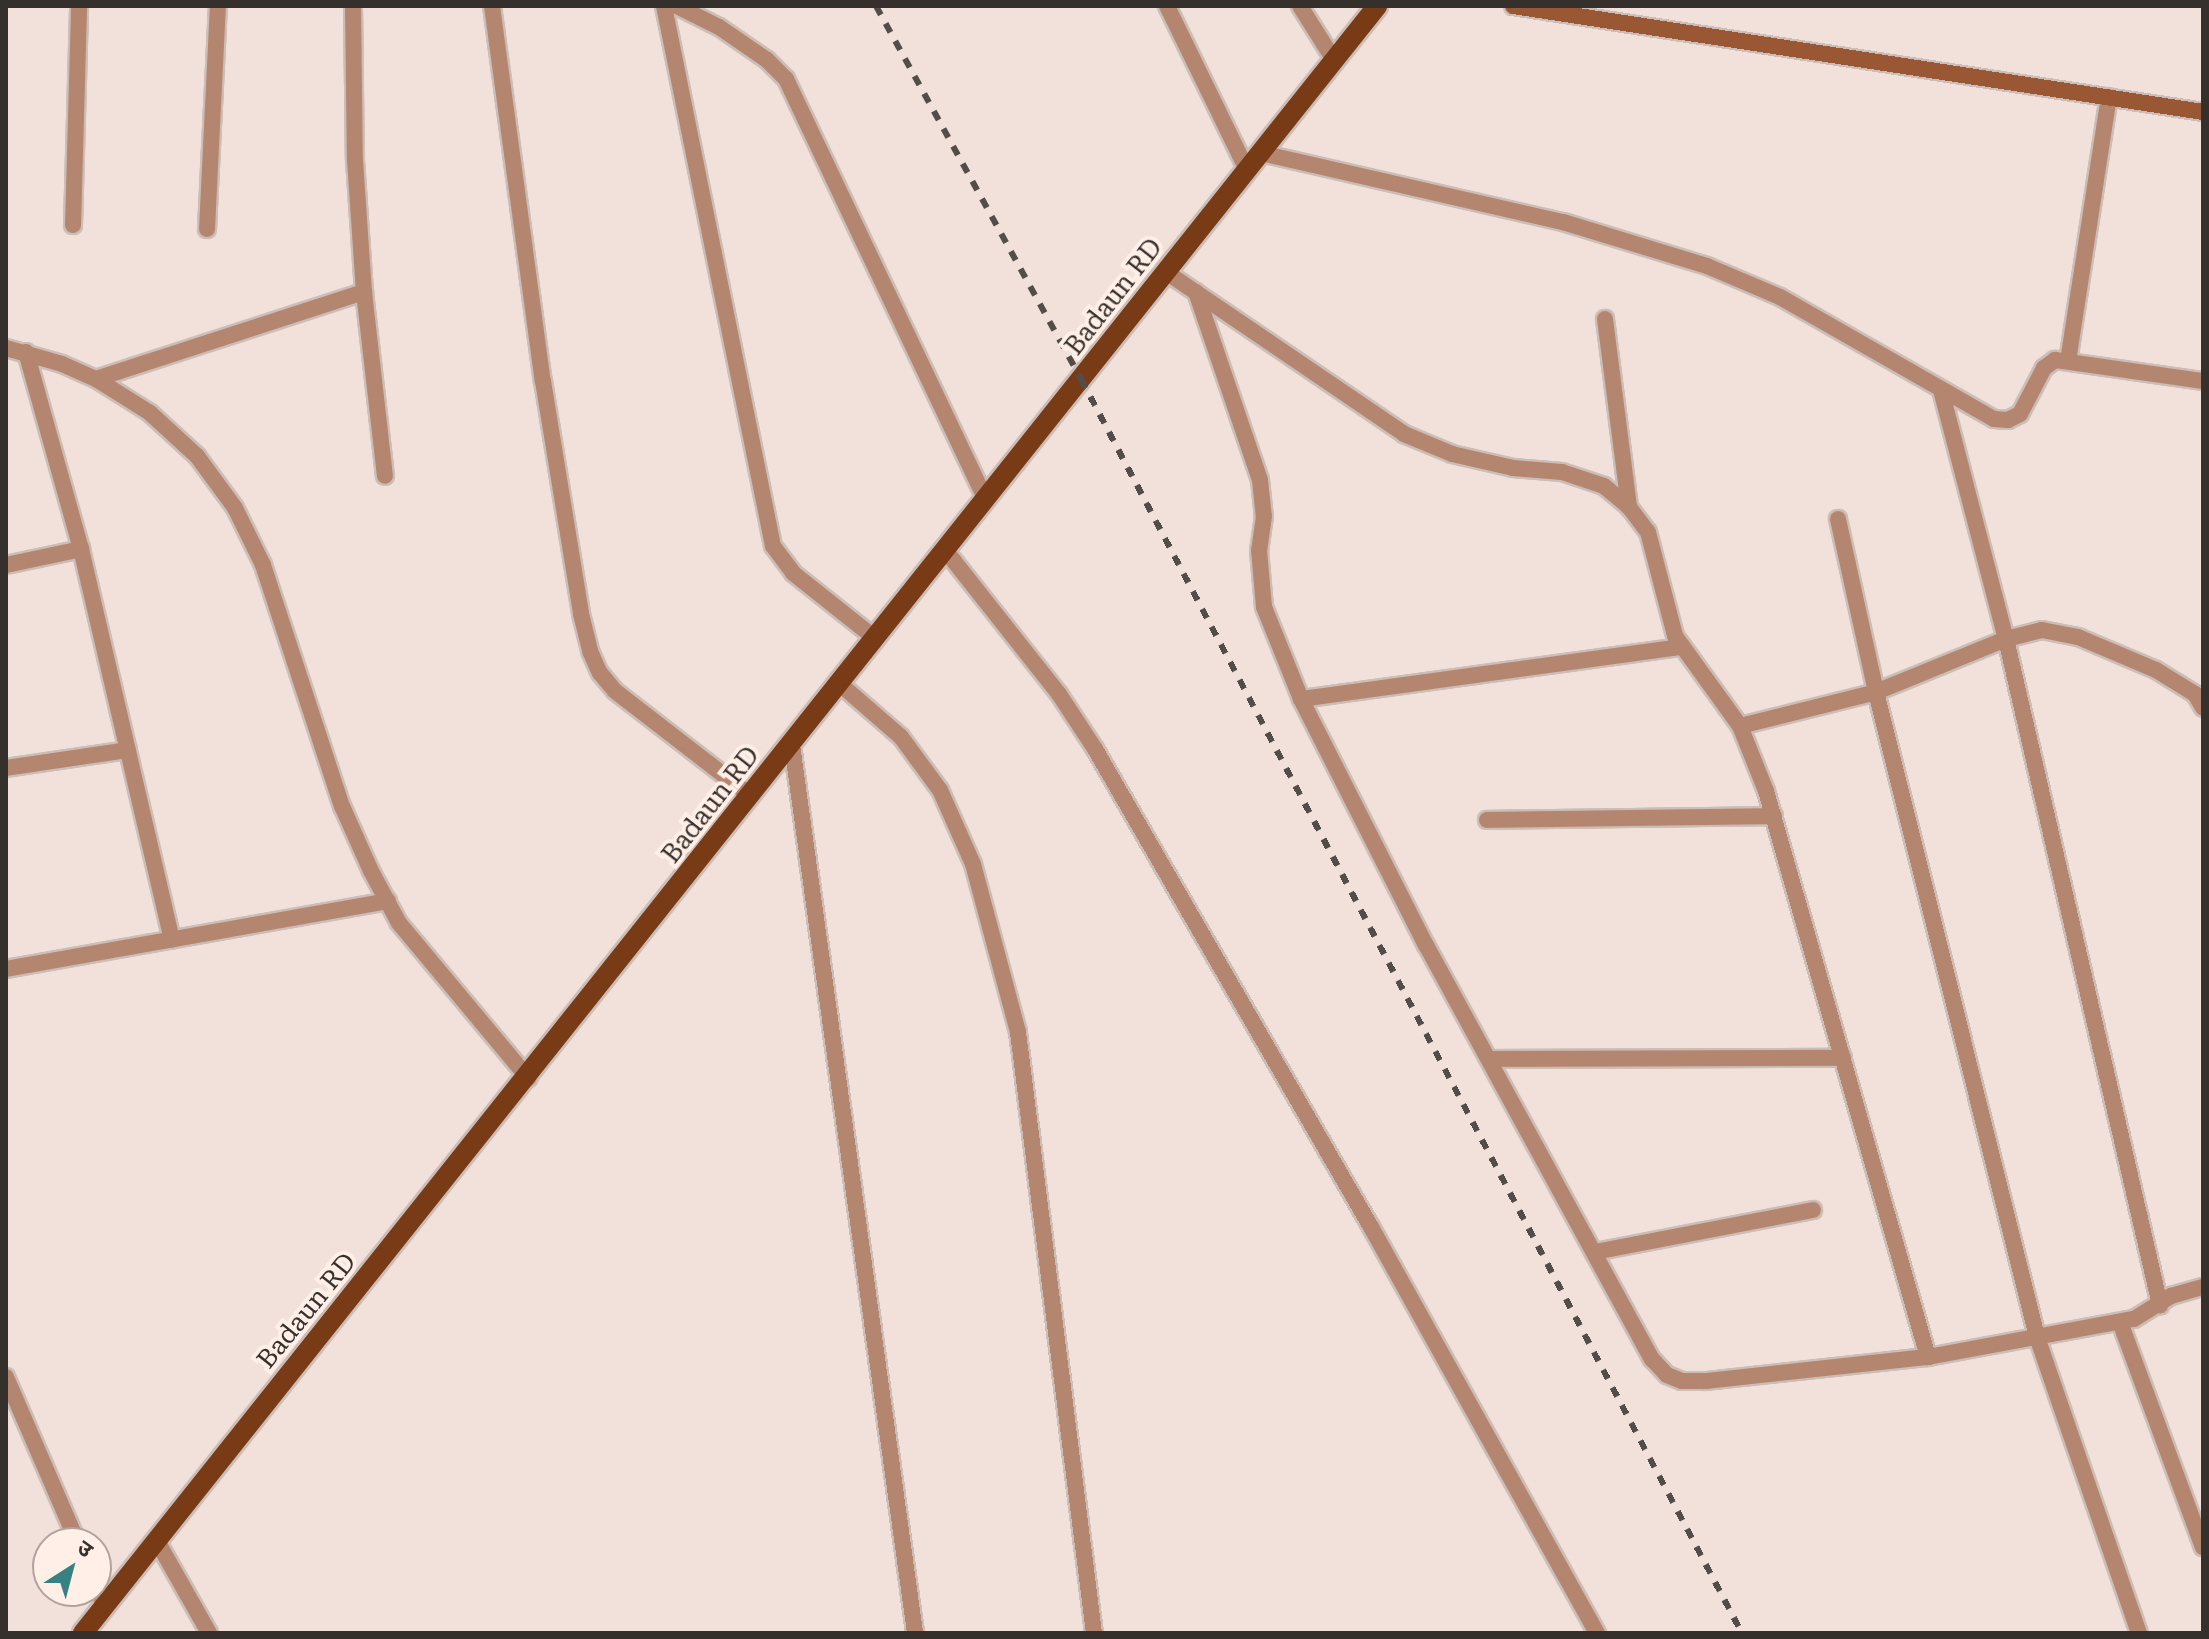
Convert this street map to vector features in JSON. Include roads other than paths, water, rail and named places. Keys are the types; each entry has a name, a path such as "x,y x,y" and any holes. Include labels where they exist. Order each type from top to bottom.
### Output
{"main road":[{"name":"Badaun RD","path":"112,1597 528,1078 1377,6"},
{"name":"Badaun RD","path":"83,1633 104,1607"}],"street":[{"path":"73,225 79,6"},
{"path":"207,229 218,6"},
{"path":"353,6 355,160 364,292 385,476"},
{"path":"492,6 543,381 581,614 590,651 600,673 615,691 751,796"},
{"path":"664,6 773,546 793,573 876,639"},
{"path":"677,6 719,27 767,60 786,79 986,500"},
{"path":"1167,6 1247,170"},
{"path":"1300,6 1334,60"},
{"path":"1513,6 2203,112"},
{"path":"2068,361 2109,97"},
{"path":"1261,153 1563,222 1657,248 1780,297 1994,419 2008,420 2020,414 2044,368 2055,360 2203,381"},
{"path":"1166,272 1404,434 1452,454 1513,468 1562,472 1604,486 1629,507 1648,532 1675,636 1740,726 1751,747 1774,816 1928,1357"},
{"path":"96,379 364,292"},
{"path":"1196,292 1260,480 1264,516 1259,550 1264,607 1301,699 1489,1059 1652,1359 1667,1375 1682,1381 1928,1357 2134,1319 2190,1288 2203,1287"},
{"path":"1605,319 1629,507"},
{"path":"6,348 26,352 96,379 162,423 197,456 235,508 263,565 342,806 399,923 528,1078"},
{"path":"26,352 81,549 172,940"},
{"path":"1941,390 2006,639 2160,1305"},
{"path":"1838,519 1876,692 2037,1337 2139,1633"},
{"path":"6,565 81,549"},
{"path":"946,551 1059,694 1095,749 1363,1213 1597,1633"},
{"path":"1740,726 1876,692 2006,639 2042,630 2078,637 2156,670 2195,694 2203,708"},
{"path":"1301,699 1682,647"},
{"path":"840,684 901,737 940,790 977,879 1018,1032 1094,1633"},
{"path":"792,745 915,1633"},
{"path":"6,768 128,750"},
{"path":"1487,820 1774,816"},
{"path":"6,969 388,901"},
{"path":"1489,1059 1843,1058"},
{"path":"1595,1252 1813,1210"},
{"path":"2120,1322 2203,1547"},
{"path":"6,1377 71,1527"},
{"path":"157,1541 209,1633"}],"railway":[{"path":"876,6 1081,379 1742,1633"}]}
